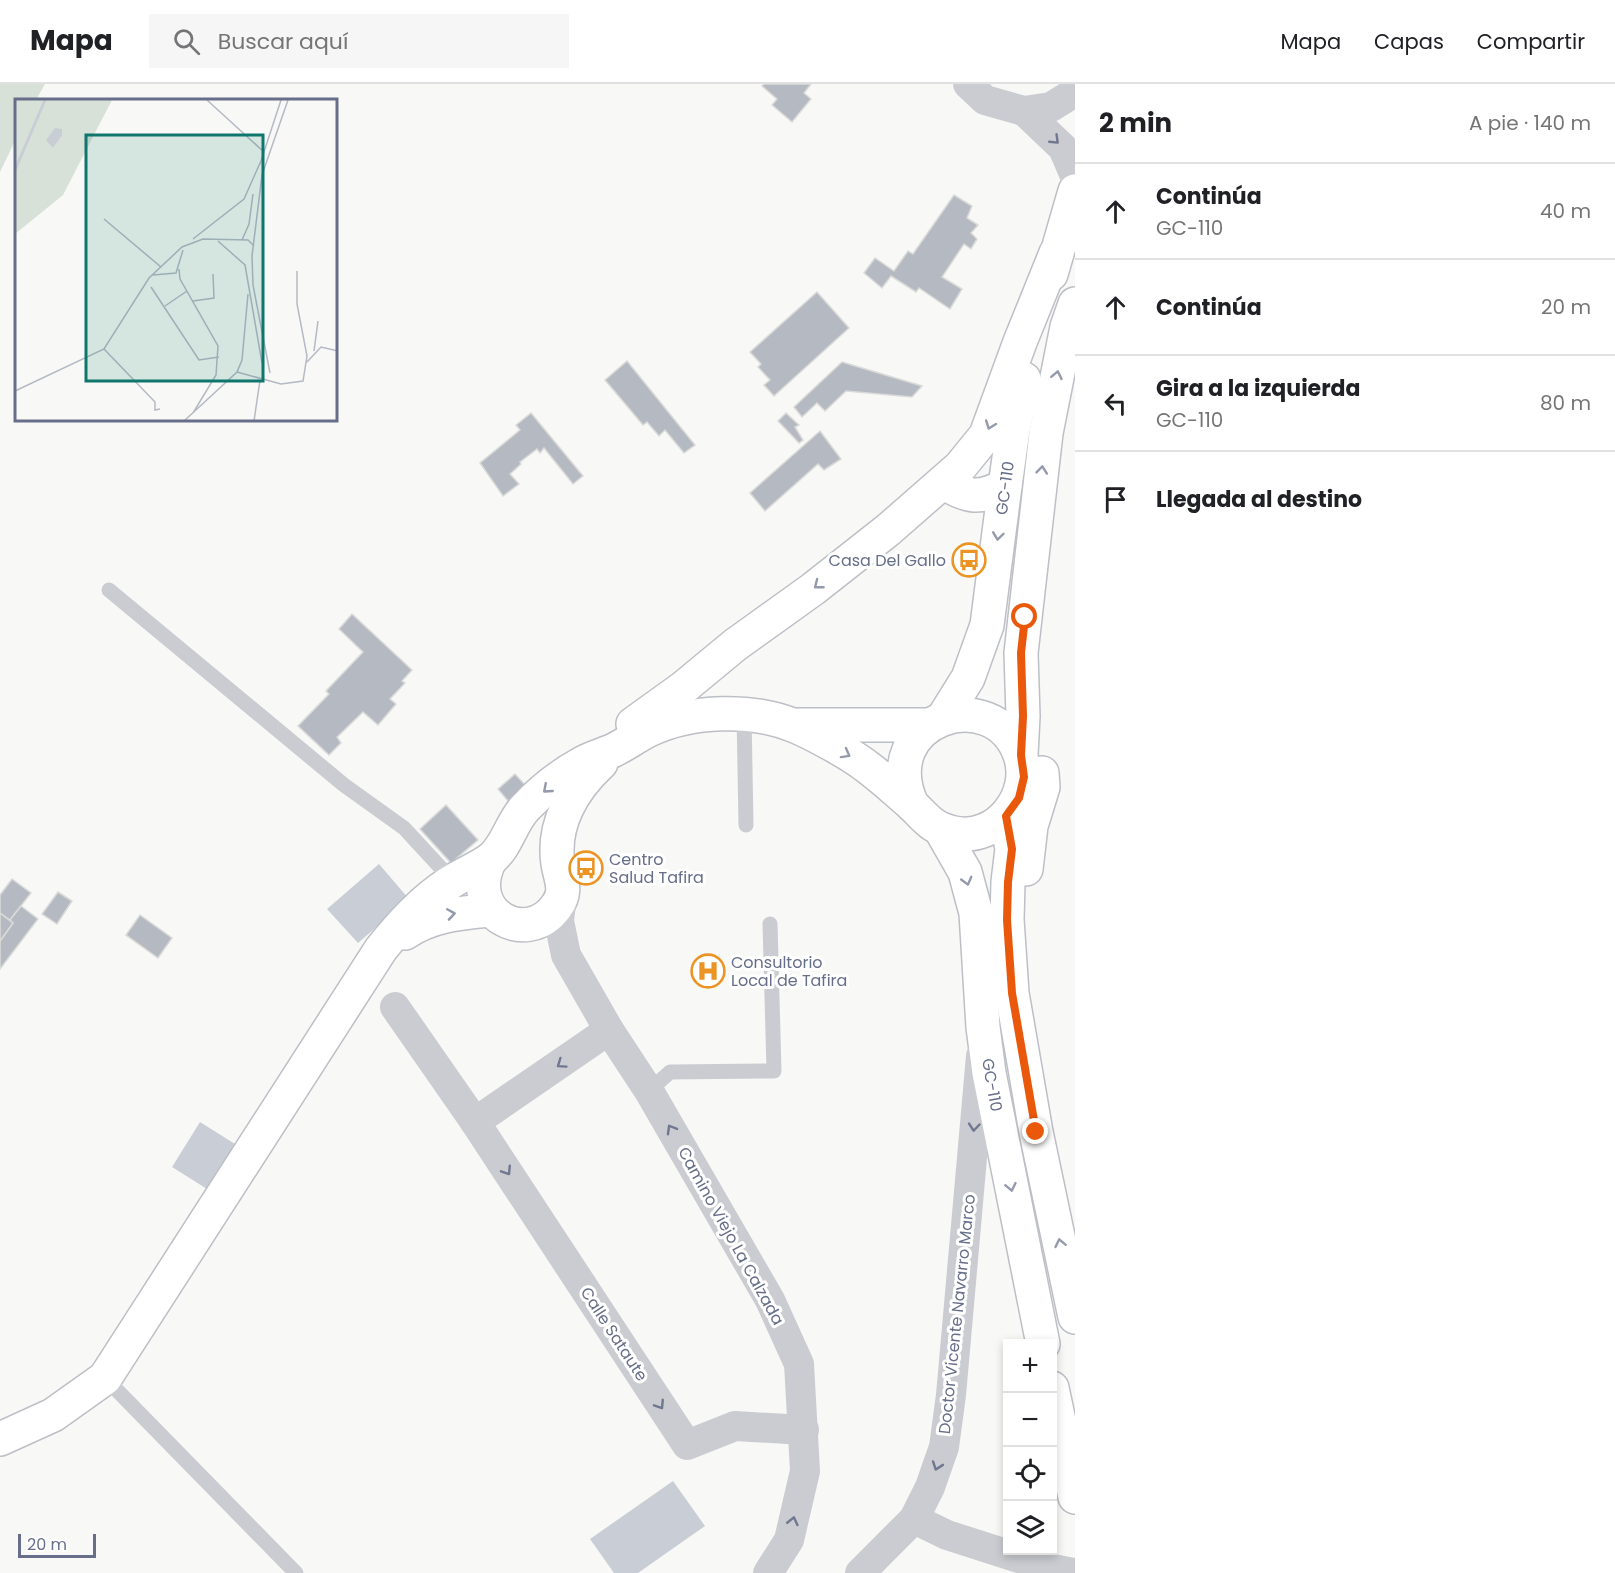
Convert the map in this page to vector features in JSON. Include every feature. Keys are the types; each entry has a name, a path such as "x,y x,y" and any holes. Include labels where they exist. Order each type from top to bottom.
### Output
{"main road":[{"name":"GC-110","path":"1075,191 1031,348 1013,430 987,625 968,678 936,722 918,735 905,761 906,791 912,805 924,820 940,830 958,834 976,833 992,827 1006,816 1019,798 1024,777 1021,755 1023,716 1021,653 1046,433 1067,327 1075,304"},
{"path":"615,749 579,786 564,811 558,842 560,879 556,907 547,917 535,923 521,925 510,923 491,910 484,898 482,885 484,872 523,810 552,784 683,688 735,645 813,589 888,530 960,467 986,435 1056,253"},
{"path":"943,483 967,495 984,495 1005,486"},
{"name":"GC-110","path":"1012,993 1031,826 1043,788 1042,751 1032,714 1021,653"},
{"path":"581,764 651,729 675,721 711,714 744,714 794,725 936,722 962,715 981,717 998,725 1012,738 1021,755"},
{"path":"794,725 864,764 912,805"},
{"name":"GC-110","path":"1006,816 1012,849 1007,920 1012,993 1036,1132 1073,1309"},
{"name":"GC-110","path":"940,830 965,872 976,913 983,1026 991,1084 1042,1339"},
{"path":"0,1439 54,1415 105,1378 381,949 408,916 453,881 495,855 519,844 538,846 550,854 560,879"},
{"path":"381,949 418,924 446,914 491,910"},
{"path":"1054,1393 1075,1497"}],"street":[{"path":"968,84 985,100 1024,111 1051,107 1075,92"},
{"path":"1024,111 1063,148 1075,176"},
{"path":"560,879 559,921 567,955"},
{"path":"521,925 539,932 567,955"},
{"name":"Camino Viejo La Calzada","path":"567,955 609,1030 649,1091 770,1300 799,1364 806,1471 789,1540 768,1573"},
{"name":"Calle Sataute","path":"395,1007 475,1122 687,1445 735,1426 804,1430"},
{"name":"Doctor Vicente Navarro Marco","path":"860,1573 914,1519 930,1487 944,1447 951,1395 983,1026"},
{"path":"475,1122 609,1030"},
{"path":"914,1519 947,1534 1060,1572"}],"lane":[{"path":"109,590 344,785 404,828 453,881"},
{"path":"744,714 746,825"},
{"path":"649,1091 670,1072 774,1071 770,924"},
{"path":"105,1378 296,1573"}],"shaded area":[{"path":"0,84 45,84 37,99 15,99 15,141 0,172"},
{"path":"379,864 409,899 358,943 327,909"},
{"path":"200,1122 235,1144 207,1189 172,1167"},
{"path":"673,1481 705,1526 638,1573 614,1573 590,1539"}],"building":[{"path":"764,84 811,84 804,93 811,99 792,122 772,105 777,99 762,86"},
{"path":"954,195 972,206 967,218 978,225 971,233 977,239 971,249 964,244 942,277 962,289 950,309 919,288 916,292 891,276 882,288 864,273 875,258 894,271 908,251 913,254"},
{"path":"817,292 849,328 774,396 764,385 770,380 758,367 761,364 750,352"},
{"path":"627,361 695,445 684,453 665,430 659,436 647,422 643,425 605,380"},
{"path":"842,362 922,386 912,397 846,391 825,411 817,403 802,417 794,407"},
{"path":"531,413 583,476 573,484 544,448 540,453 537,449 520,462 521,464 510,474 519,484 503,496 480,463 520,430 516,425"},
{"path":"786,413 799,425 795,427 803,440 799,443 778,421"},
{"path":"820,431 841,459 824,470 818,464 765,511 750,493"},
{"path":"352,614 412,670 402,681 405,683 390,699 396,704 378,725 363,712 337,737 341,743 329,755 298,726 329,694 326,691 363,652 339,629"},
{"path":"515,774 526,786 508,801 498,789"},
{"path":"446,805 478,840 451,863 420,829"},
{"path":"12,879 31,893 10,920 0,913 0,895"},
{"path":"58,892 72,901 57,924 42,914"},
{"path":"21,906 38,919 0,969 0,941 13,923 10,920"},
{"path":"0,913 13,923 0,941"},
{"path":"140,915 172,938 158,958 126,935"}],"place":[{"name":"Casa Del Gallo","path":"969,560"},
{"name":"Centro Salud Tafira","path":"586,868"},
{"name":"Consultorio Local de Tafira","path":"708,971"}],"route":[{"path":"1025,617 1021,653 1023,716 1021,755 1024,777 1019,798 1006,816 1012,849 1007,920 1012,993 1036,1132"}]}
